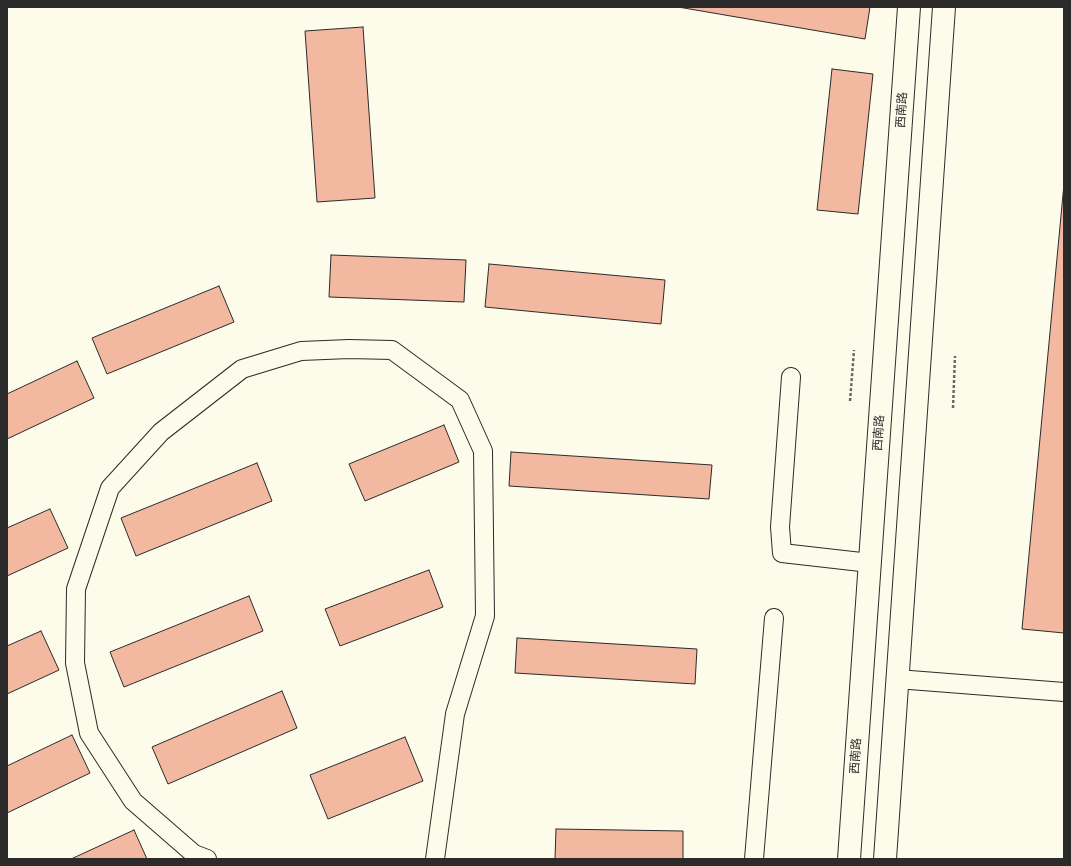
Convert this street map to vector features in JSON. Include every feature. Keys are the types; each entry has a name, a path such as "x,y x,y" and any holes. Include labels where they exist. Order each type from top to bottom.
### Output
{"main road":[{"name":"西南路","path":"849,859 909,7"},
{"path":"885,859 944,7"}],"street":[{"path":"207,859 194,854 133,801 89,733 75,663 76,588 110,488 161,432 242,369 301,351 348,349 392,350 460,400 483,451 485,616 455,714 435,859"},
{"path":"791,378 780,527 782,553 870,563"},
{"path":"754,859 774,618"},
{"path":"898,679 1064,692"}],"path":[{"path":"850,401 854,350"},
{"path":"953,408 955,356"}],"building":[{"path":"678,7 870,7 865,39"},
{"path":"363,27 375,198 317,202 305,31"},
{"path":"832,69 873,74 858,214 817,210"},
{"path":"1064,184 1064,633 1022,629"},
{"path":"331,255 466,260 464,302 329,297"},
{"path":"489,264 665,280 661,324 485,307"},
{"path":"219,286 234,322 107,374 92,338"},
{"path":"77,361 94,398 7,439 7,394"},
{"path":"444,425 459,462 365,501 349,464"},
{"path":"511,452 712,465 709,499 509,486"},
{"path":"257,463 272,501 136,556 121,518"},
{"path":"50,509 68,548 7,576 7,528"},
{"path":"429,570 443,607 340,646 325,609"},
{"path":"249,596 263,631 124,687 110,652"},
{"path":"41,631 59,670 7,694 7,646"},
{"path":"517,638 697,649 695,684 515,673"},
{"path":"282,691 297,728 168,784 152,747"},
{"path":"72,735 90,773 7,813 7,766"},
{"path":"405,737 423,781 328,819 310,775"},
{"path":"556,829 683,831 683,859 555,859"},
{"path":"134,830 147,859 71,859"}]}
